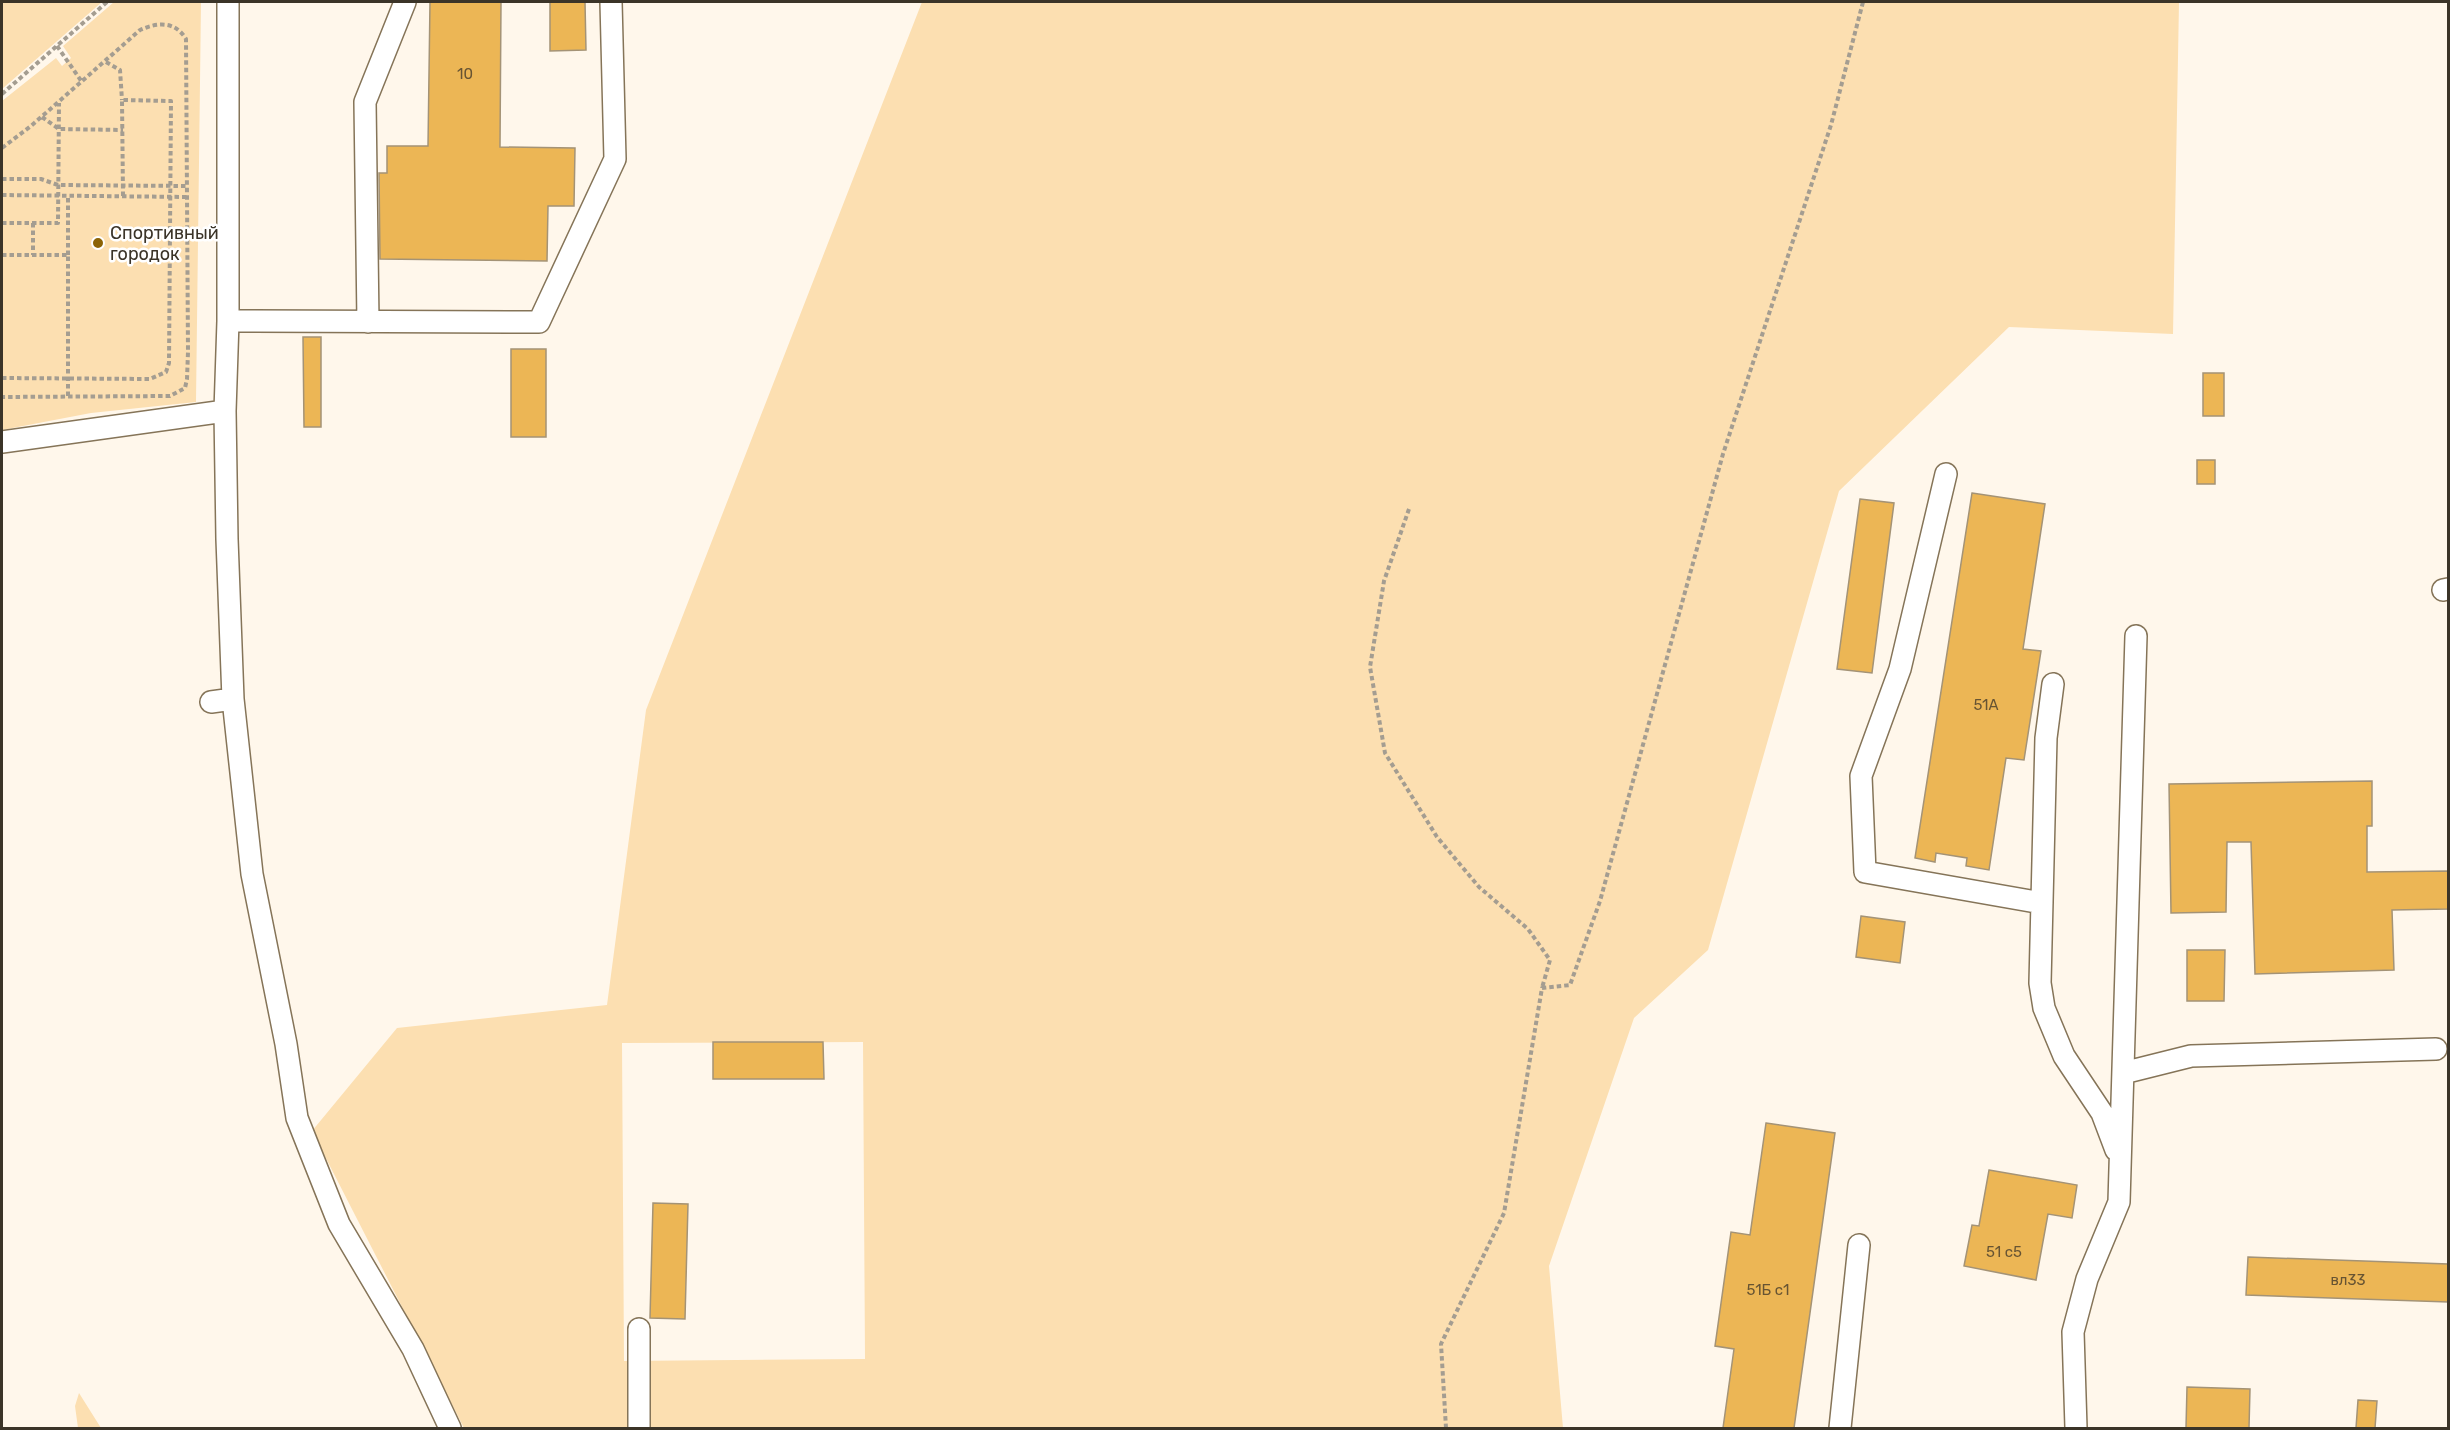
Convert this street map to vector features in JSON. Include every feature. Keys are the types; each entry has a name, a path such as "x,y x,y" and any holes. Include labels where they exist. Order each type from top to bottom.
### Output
{"lane":[{"path":"228,2 228,321 225,411 233,699 252,874 286,1044 297,1118 339,1224 413,1349 450,1428"},
{"path":"368,322 365,102 405,2"},
{"path":"228,321 539,322 615,159 611,2"},
{"path":"2,442 225,411"},
{"path":"1946,474 1900,669 1861,776 1865,872 2042,903"},
{"path":"2076,1428 2073,1332 2087,1279 2119,1202 2136,636"},
{"path":"2053,684 2046,738 2040,983 2044,1008 2064,1056 2102,1113 2120,1162"},
{"path":"211,702 233,699"},
{"path":"2123,1073 2191,1056 2436,1049"},
{"path":"1840,1428 1859,1245"},
{"path":"639,1329 639,1428"}],"path":[{"path":"2,94 107,2"},
{"path":"1542,988 1570,985 1600,901 1723,454 1831,125 1863,2"},
{"path":"2,148 42,117 140,30 151,25 168,24 183,33 186,39 188,352 185,388 170,396 2,397"},
{"path":"57,46 82,82"},
{"path":"106,61 120,70 123,196"},
{"path":"2,378 150,379 166,372 169,363 171,101 122,100"},
{"path":"58,223 59,102"},
{"path":"42,117 59,129 123,130"},
{"path":"2,179 42,179 58,184 187,186"},
{"path":"2,195 187,197"},
{"path":"68,196 68,396"},
{"path":"2,223 68,222"},
{"path":"33,223 33,255"},
{"path":"2,255 68,255"},
{"path":"1409,509 1384,581 1370,667 1385,753 1437,837 1479,887 1528,929 1550,960 1542,988 1504,1213 1441,1344 1446,1428"}],"shaded area":[{"path":"2,2 102,2 2,89"},
{"name":"Спортивный городок","path":"114,2 201,2 196,402 91,413 2,430 2,101 56,58 62,66 71,58 63,46"},
{"path":"922,2 2179,2 2173,334 2009,327 1839,491 1708,950 1634,1018 1549,1266 1563,1428 464,1428 312,1131 397,1028 607,1005 646,710","holes":["863,1042 865,1359 624,1361 622,1043"]},
{"path":"79,1393 101,1428 78,1428 75,1406"}],"building":[{"path":"430,2 501,2 500,147 575,148 574,206 548,206 547,261 380,259 379,173 387,173 387,146 428,146"},
{"path":"550,2 585,2 586,50 550,51"},
{"path":"303,337 321,337 321,427 304,427"},
{"path":"511,349 546,349 546,437 511,437"},
{"path":"2203,373 2224,373 2224,416 2203,416"},
{"path":"2197,460 2215,460 2215,484 2197,484"},
{"path":"1972,493 2045,504 2023,649 2041,651 2024,760 2006,758 1989,870 1966,866 1967,858 1936,853 1935,862 1915,858"},
{"path":"1860,499 1894,503 1872,673 1837,669"},
{"path":"2372,781 2372,826 2367,826 2367,872 2448,871 2448,909 2392,910 2394,970 2255,974 2251,842 2227,842 2226,912 2171,913 2169,784"},
{"path":"1861,916 1905,922 1900,963 1856,957"},
{"path":"2187,950 2225,950 2224,1001 2187,1001"},
{"path":"713,1042 823,1042 824,1079 713,1079"},
{"path":"1766,1123 1835,1133 1794,1428 1723,1428 1734,1349 1715,1346 1731,1232 1750,1235"},
{"path":"1989,1170 2077,1185 2072,1218 2048,1214 2036,1280 1964,1266 1972,1225 1979,1226"},
{"path":"653,1203 688,1204 685,1319 650,1318"},
{"path":"2248,1257 2448,1264 2448,1302 2246,1295"},
{"path":"2187,1387 2250,1389 2249,1428 2186,1428"},
{"path":"2358,1400 2377,1401 2375,1428 2356,1428"}],"place":[{"name":"Спортивный городок","path":"98,243"}]}
